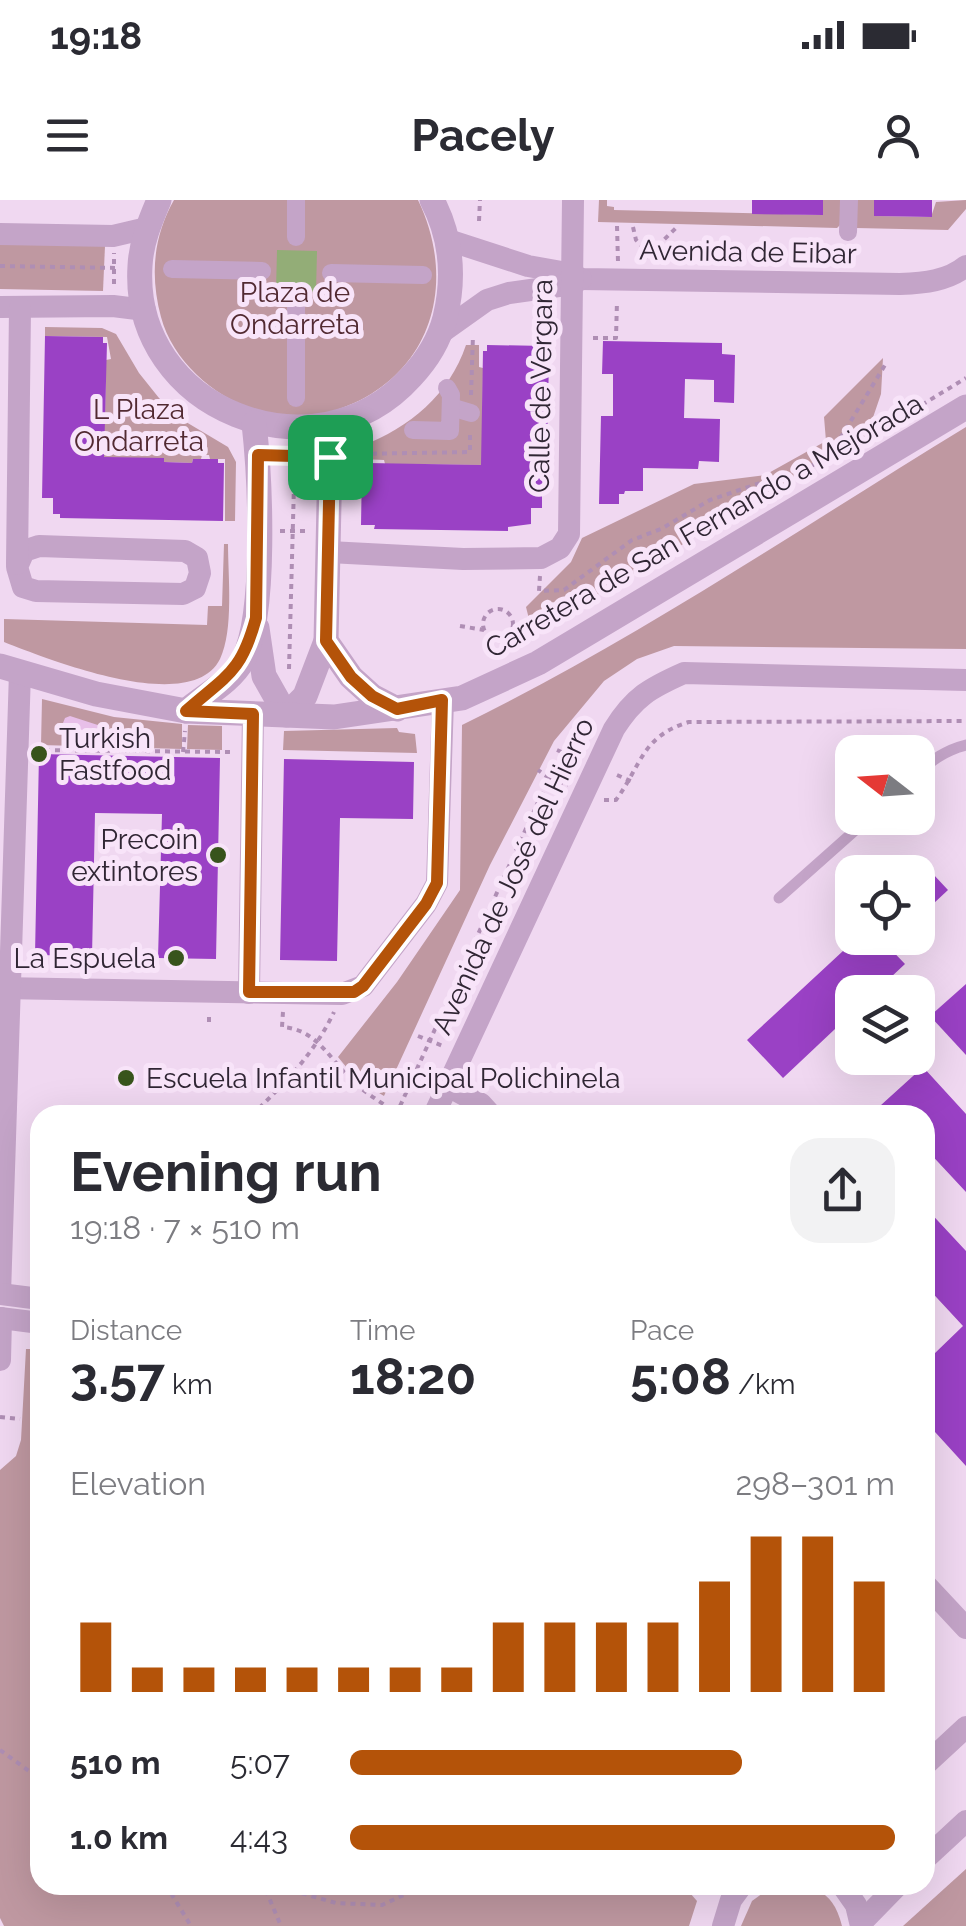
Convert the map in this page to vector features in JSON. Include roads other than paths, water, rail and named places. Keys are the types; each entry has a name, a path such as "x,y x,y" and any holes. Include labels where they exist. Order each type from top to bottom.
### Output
{"street":[{"path":"159,200 139,269 145,310 160,348 192,389 233,414 254,424 296,428 335,424 388,400 420,367 442,332 452,275 448,240 432,200"},
{"path":"296,200 296,237"},
{"name":"Calle de Vergara","path":"329,541 463,559 541,558 560,548 569,534 576,279 574,200"},
{"path":"848,232 849,200"},
{"path":"0,234 114,236 148,228"},
{"name":"Avenida de Eibar","path":"448,240 576,279"},
{"name":"Avenida de Eibar","path":"442,332 486,300 618,267 914,283 956,274 966,266"},
{"path":"172,270 262,271"},
{"path":"332,273 423,274"},
{"path":"19,571 24,551 39,546 185,551 197,558 200,573 196,588 184,594 36,591 19,571 10,308 113,306 145,310"},
{"path":"296,306 296,398"},
{"path":"412,430 450,431 449,398 471,413"},
{"name":"Carretera de San Fernando a Mejorada","path":"10,668 185,718 253,714 334,716 397,709 478,692 538,663 966,407"},
{"path":"254,424 259,525 256,618 264,676 286,715 305,696 326,641 329,541 339,455 335,424"},
{"path":"185,718 242,660 256,618"},
{"path":"326,641 351,677 372,696 397,709"},
{"path":"10,668 0,1294 30,1298"},
{"name":"Avenida de José del Hierro","path":"439,1105 630,704 656,686 684,674 966,680"},
{"path":"4,988 348,993 363,986 426,904 437,883 442,700"},
{"path":"249,992 253,714"},
{"path":"448,1086 481,1105"},
{"path":"0,1360 0,1318 30,1322"},
{"path":"935,1595 966,1628"},
{"path":"935,1756 966,1727"},
{"path":"935,1850 966,1821"},
{"path":"723,1926 731,1895"},
{"path":"849,1895 861,1924"},
{"path":"861,1924 889,1895"}],"lane":[{"path":"935,762 952,749 966,746"},
{"path":"779,898 849,835"}],"place":[{"name":"Turkish Fastfood","path":"39,754"},
{"name":"Precoin extintores","path":"218,855"},
{"name":"La Espuela","path":"176,958"},
{"name":"Escuela Infantil Municipal Polichinela","path":"126,1078"}],"park label":[{"name":"Plaza de Ondarreta","path":"295,308"},
{"name":"L Plaza Ondarreta","path":"139,425"}]}
